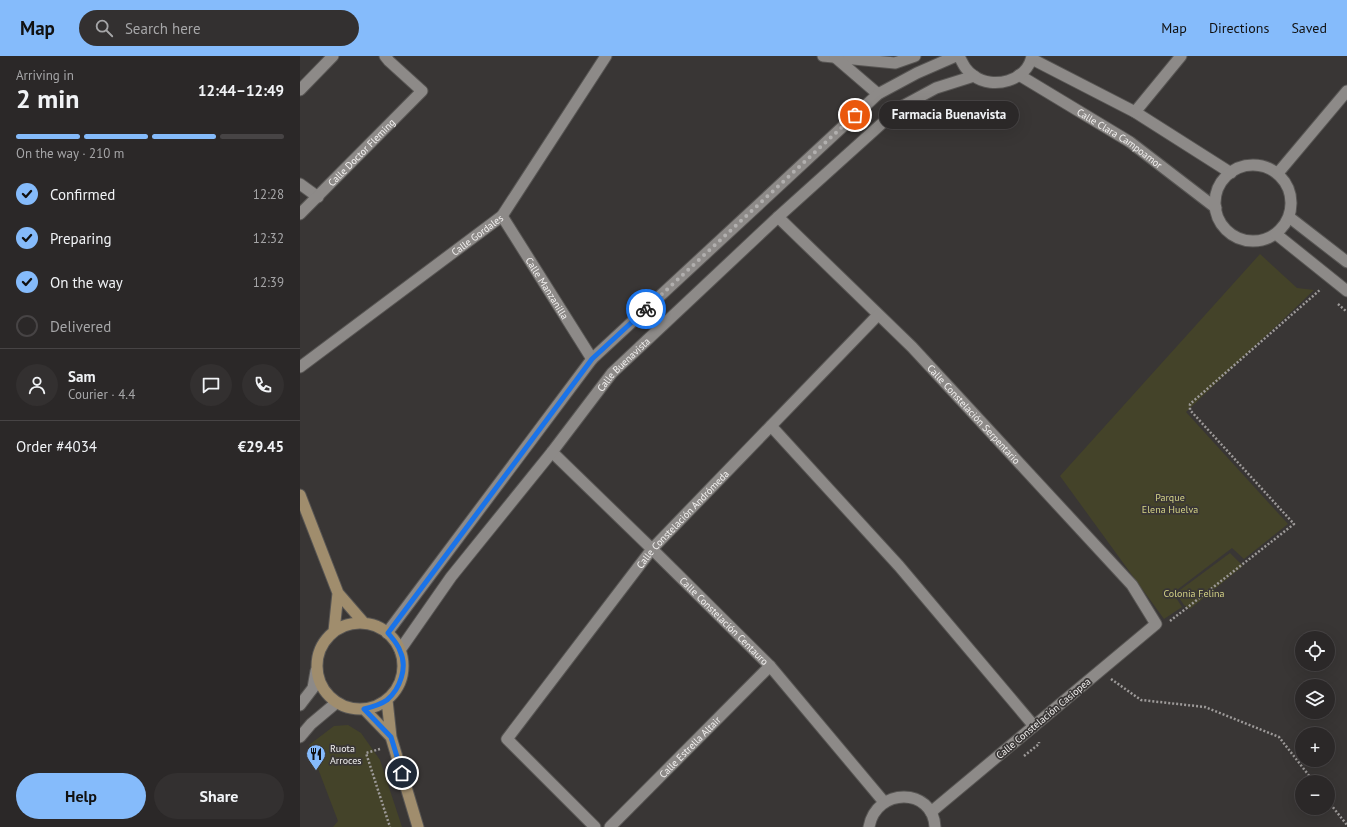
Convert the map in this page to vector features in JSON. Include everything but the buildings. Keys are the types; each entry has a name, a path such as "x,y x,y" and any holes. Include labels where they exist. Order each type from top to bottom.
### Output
{"main road":[{"path":"300,495 338,593 364,623"},
{"path":"334,631 338,593"},
{"path":"364,623 377,626 388,633 400,650 402,658 403,673 398,687 387,700 375,707 364,709 349,708 336,703 323,690 316,671 316,661 321,647 334,631 349,624 364,623"},
{"path":"387,700 392,742 418,827"},
{"path":"364,709 392,742"}],"street":[{"path":"300,90 333,56"},
{"name":"Calle Doctor Fleming","path":"300,214 422,90 385,56"},
{"name":"Calle Gordales","path":"300,367 502,216 606,56"},
{"path":"824,56 895,63 915,56"},
{"path":"388,633 592,359 878,94 917,73 957,56 964,67 974,76 989,83 1003,83 1016,78 1026,69 1032,57 1135,112 1231,173"},
{"path":"1135,112 1181,56"},
{"path":"835,57 878,94"},
{"name":"Calle Clara Campoamor","path":"1019,75 1130,142 1216,208"},
{"name":"Calle Buenavista","path":"400,650 451,577 552,452 612,373 778,217 898,108 936,88 974,76"},
{"path":"1278,173 1347,91"},
{"path":"1252,165 1265,167 1278,173 1288,187 1292,199 1289,217 1276,234 1264,240 1251,241 1238,238 1227,231 1220,220 1216,208 1216,194 1222,182 1231,173 1239,168 1252,165"},
{"path":"300,184 318,197"},
{"name":"Calle Manzanilla","path":"502,216 592,359"},
{"name":"Calle Constelación Serpentario","path":"778,217 912,347 1132,585 1161,624"},
{"path":"1289,217 1347,262"},
{"path":"1276,234 1347,291"},
{"name":"Calle Constelación Andrómeda","path":"595,827 507,739 652,549 878,315"},
{"path":"771,426 898,566 1034,726"},
{"name":"Calle Constelación Centauro","path":"552,452 770,666 884,802"},
{"name":"Calle Constelación Casiopea","path":"931,812 1100,671 1161,624"},
{"name":"Calle Estrella Altair","path":"610,827 770,666"},
{"path":"300,705 313,688 316,671"},
{"path":"300,736 311,724 336,703"},
{"path":"868,826 876,810 884,802 901,796 913,798 923,803 931,812 935,822 935,827"}],"path":[{"path":"1161,624 1294,524 1190,410 1190,404 1321,289 1326,294"},
{"path":"1337,303 1347,312"},
{"path":"1100,671 1141,700 1205,707 1279,737 1309,775"},
{"path":"1020,759 1039,744 1040,736"},
{"path":"390,827 366,753 392,742"},
{"path":"1335,809 1347,825"}],"green space":[{"name":"Parque Elena Huelva","path":"1260,254 1297,288 1314,290 1186,412 1288,524 1244,559 1232,548 1173,593 1182,607 1164,619 1060,476"},
{"name":"Colonia Felina","path":"1230,553 1243,566 1190,609 1184,605 1176,593"},
{"path":"348,725 361,733 380,760 402,827 333,827 338,821 309,745 334,726"}],"way so far":[{"path":"646,309 855,115"}],"place":[{"name":"Farmacia Buenavista","path":"855,115"},
{"name":"Ruota Arroces","path":"316,771"}],"route":[{"path":"402,773 391,737 364,709 375,707 387,700 398,687 403,673 400,650 388,633 592,359 646,309"}]}
